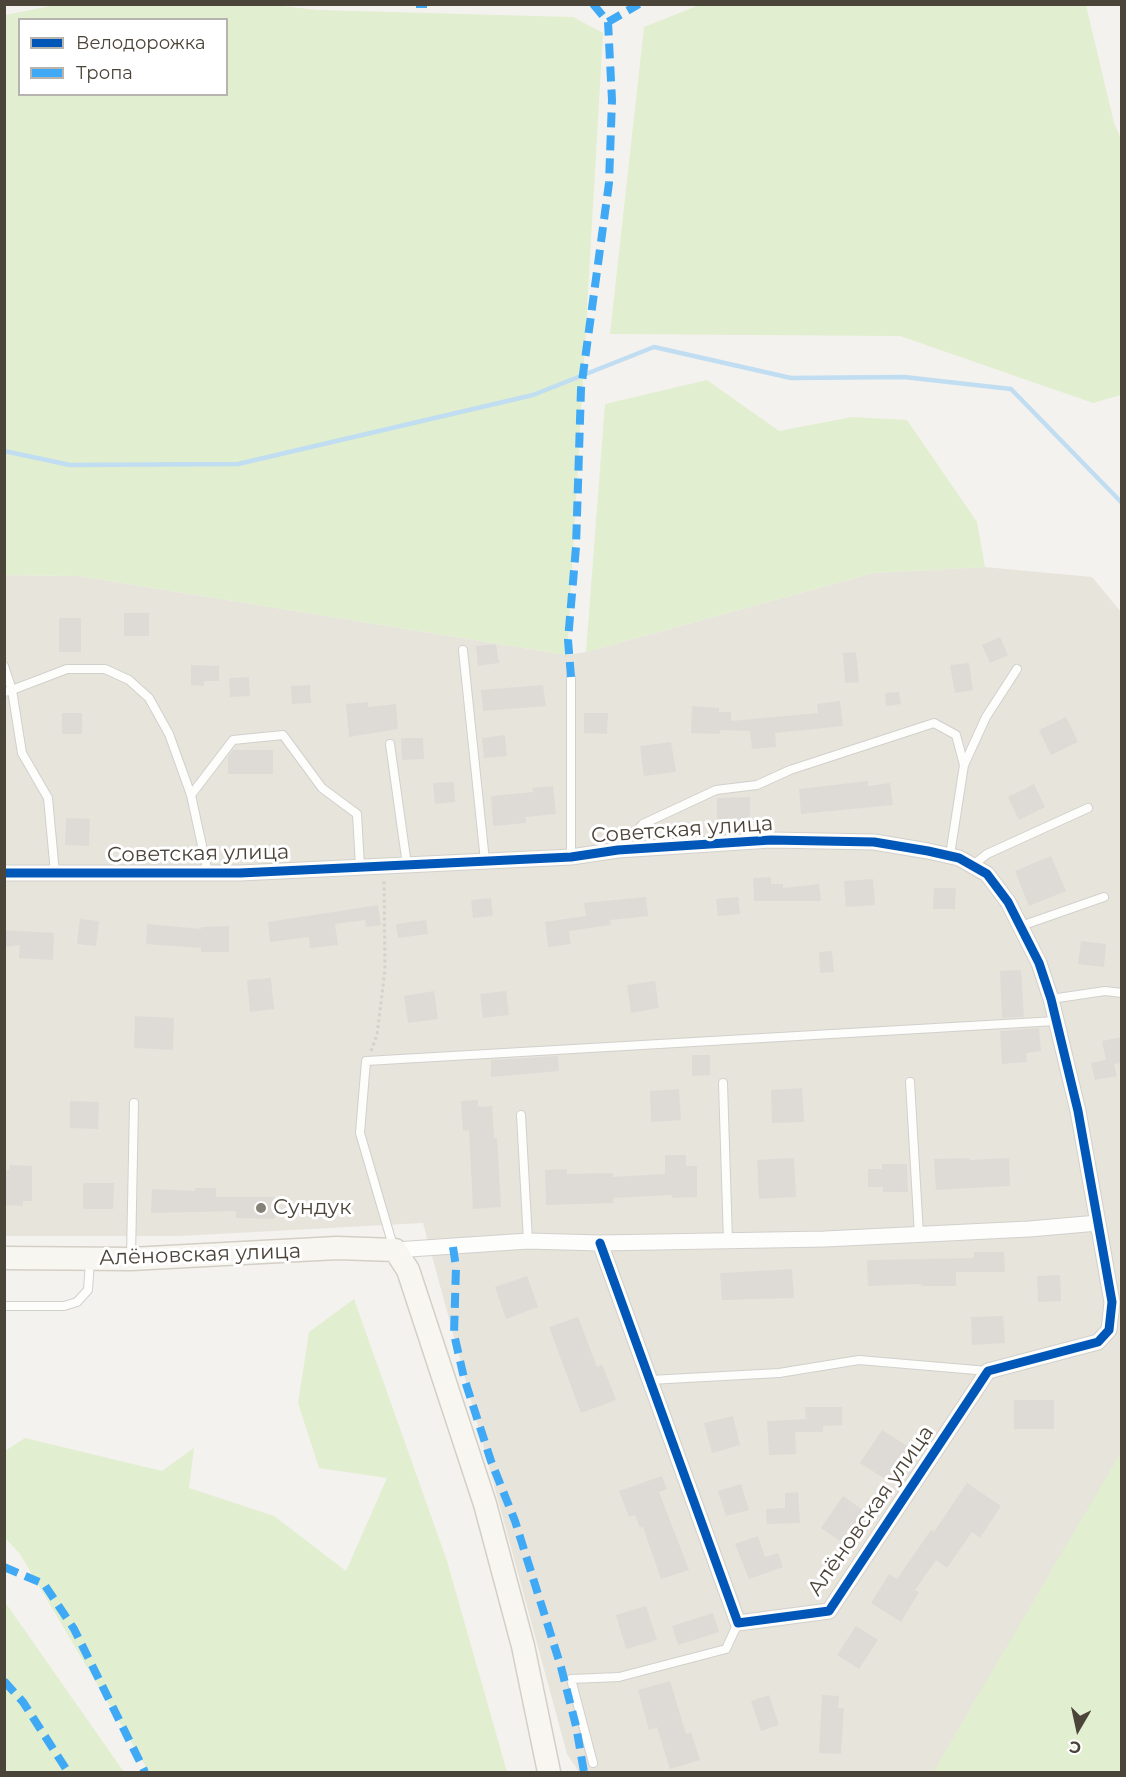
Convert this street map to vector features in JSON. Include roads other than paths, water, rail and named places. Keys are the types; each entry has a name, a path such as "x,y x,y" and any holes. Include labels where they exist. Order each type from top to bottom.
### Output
{"street":[{"name":"Советская улица","path":"4,873 208,873 384,866 571,857 618,850 783,840 874,843 950,855 987,874 1008,902 1039,963 1051,999 1078,1111 1098,1223"},
{"path":"549,1773 523,1646 485,1504 408,1270 395,1250 528,1241 600,1243 919,1235 1098,1223 1112,1302 1109,1330 1098,1342 988,1371"},
{"path":"600,1243 738,1623"},
{"name":"Алёновская улица","path":"4,1258 90,1260 337,1248 395,1250"},
{"name":"Алёновская улица","path":"738,1623 828,1611 988,1371"}],"lane":[{"path":"464,650 485,861"},
{"path":"4,666 22,753 48,798 55,873"},
{"path":"8,691 67,669 105,669 129,680 148,698 169,734 191,795 208,873"},
{"path":"950,855 964,765 986,717 1017,669"},
{"path":"570,677 571,857"},
{"path":"618,850 643,824 716,790 757,785 790,770 934,723 956,735 964,765"},
{"path":"191,795 233,740 283,735 322,788 357,814 360,867"},
{"path":"390,744 407,865"},
{"path":"973,866 987,855 1088,807"},
{"path":"1021,926 1104,897"},
{"path":"1051,999 1105,990 1122,993"},
{"path":"395,1250 360,1132 366,1061 1056,1021"},
{"path":"910,1082 919,1235"},
{"path":"723,1083 728,1241"},
{"path":"130,1259 134,1103"},
{"path":"521,1115 528,1241"},
{"path":"4,1306 64,1306 76,1302 88,1290 90,1260"},
{"path":"650,1380 779,1373 859,1360 988,1371"},
{"path":"593,1763 571,1679 619,1677 726,1649 738,1623"}],"waterway":[{"path":"4,451 70,465 238,464 533,395 654,347 791,378 904,377 1011,389 1122,503"}],"place":[{"name":"Сундук","path":"261,1208"}]}
